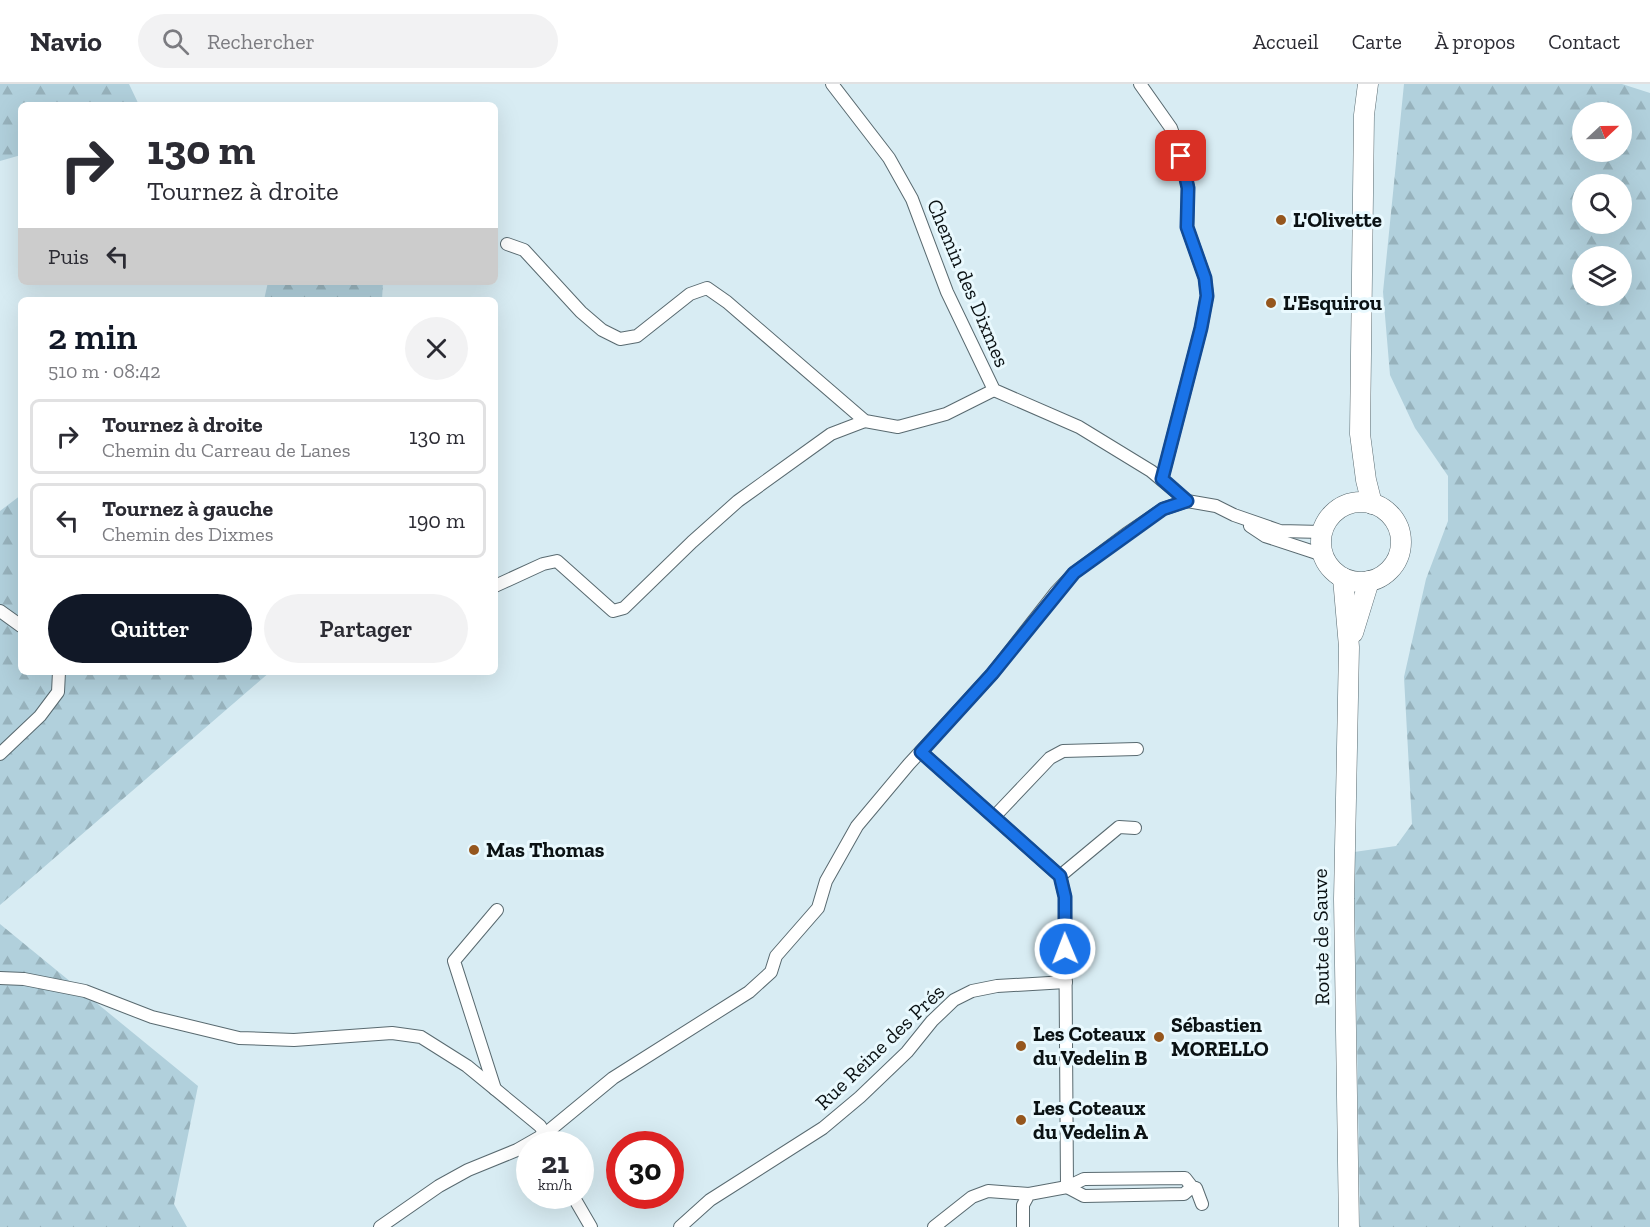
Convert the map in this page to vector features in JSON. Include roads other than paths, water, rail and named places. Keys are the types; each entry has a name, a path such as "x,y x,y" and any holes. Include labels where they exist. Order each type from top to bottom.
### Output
{"main road":[{"path":"1340,508 1361,502 1372,504 1384,509 1393,518 1399,530 1398,556 1391,568 1381,576 1369,581 1356,582 1343,578 1335,572 1323,555 1321,544 1326,522 1346,500 1353,482 1360,434 1364,115 1368,84"},
{"path":"1360,434 1366,480 1372,504"},
{"name":"Route de Sauve","path":"1343,578 1348,647 1344,899 1349,1227"},
{"name":"Route de Sauve","path":"1348,647 1369,581"}],"street":[{"name":"Chemin des Dixmes","path":"832,84 889,158 912,199 947,292 993,390 1080,427 1127,454 1162,479 1187,501"},
{"path":"1140,84 1171,128 1181,156 1188,188 1187,227 1205,278 1207,296 1201,328 1162,479"},
{"path":"507,244 524,250 581,312 602,330 620,339 637,336 690,294 707,288 727,302 865,421 898,427 946,414 993,390"},
{"path":"498,585 543,564 557,561 613,612 624,608 738,501 831,434 865,421"},
{"path":"552,1131 613,1078 749,992 771,972 776,956 818,908 826,881 857,826 992,674 1074,573 1163,509 1187,501 1216,506 1234,515 1280,531 1322,532"},
{"path":"1234,515 1265,536 1323,555"},
{"path":"0,611 18,624"},
{"path":"0,754 40,716 58,692 59,675"},
{"path":"994,817 1050,758 1063,751 1137,749"},
{"path":"921,752 1060,876 1065,897 1067,1187"},
{"path":"1060,876 1119,827 1135,828"},
{"path":"495,1090 454,961 497,910"},
{"path":"0,978 24,979 77,989 152,1017 239,1038 294,1040 392,1033 421,1037 467,1066 540,1126 541,1131"},
{"name":"Rue Reine des Prés","path":"680,1227 710,1200 831,1122 907,1052 932,1021 954,1000 972,991 996,986 1066,982"},
{"path":"380,1227 439,1186 468,1170 516,1150"},
{"path":"934,1227 972,1197 988,1191 1029,1194 1067,1187 1084,1179 1185,1178 1192,1187 1196,1188 1202,1204"},
{"path":"1023,1227 1023,1205 1029,1194"},
{"path":"581,1209 591,1227"}],"place":[{"name":"L'Olivette","path":"1281,220"},
{"name":"L'Esquirou","path":"1271,303"},
{"name":"Mas Thomas","path":"474,850"},
{"name":"Sébastien MORELLO","path":"1159,1037"},
{"name":"Les Coteaux du Vedelin B","path":"1021,1046"},
{"name":"Les Coteaux du Vedelin A","path":"1021,1120"}]}
